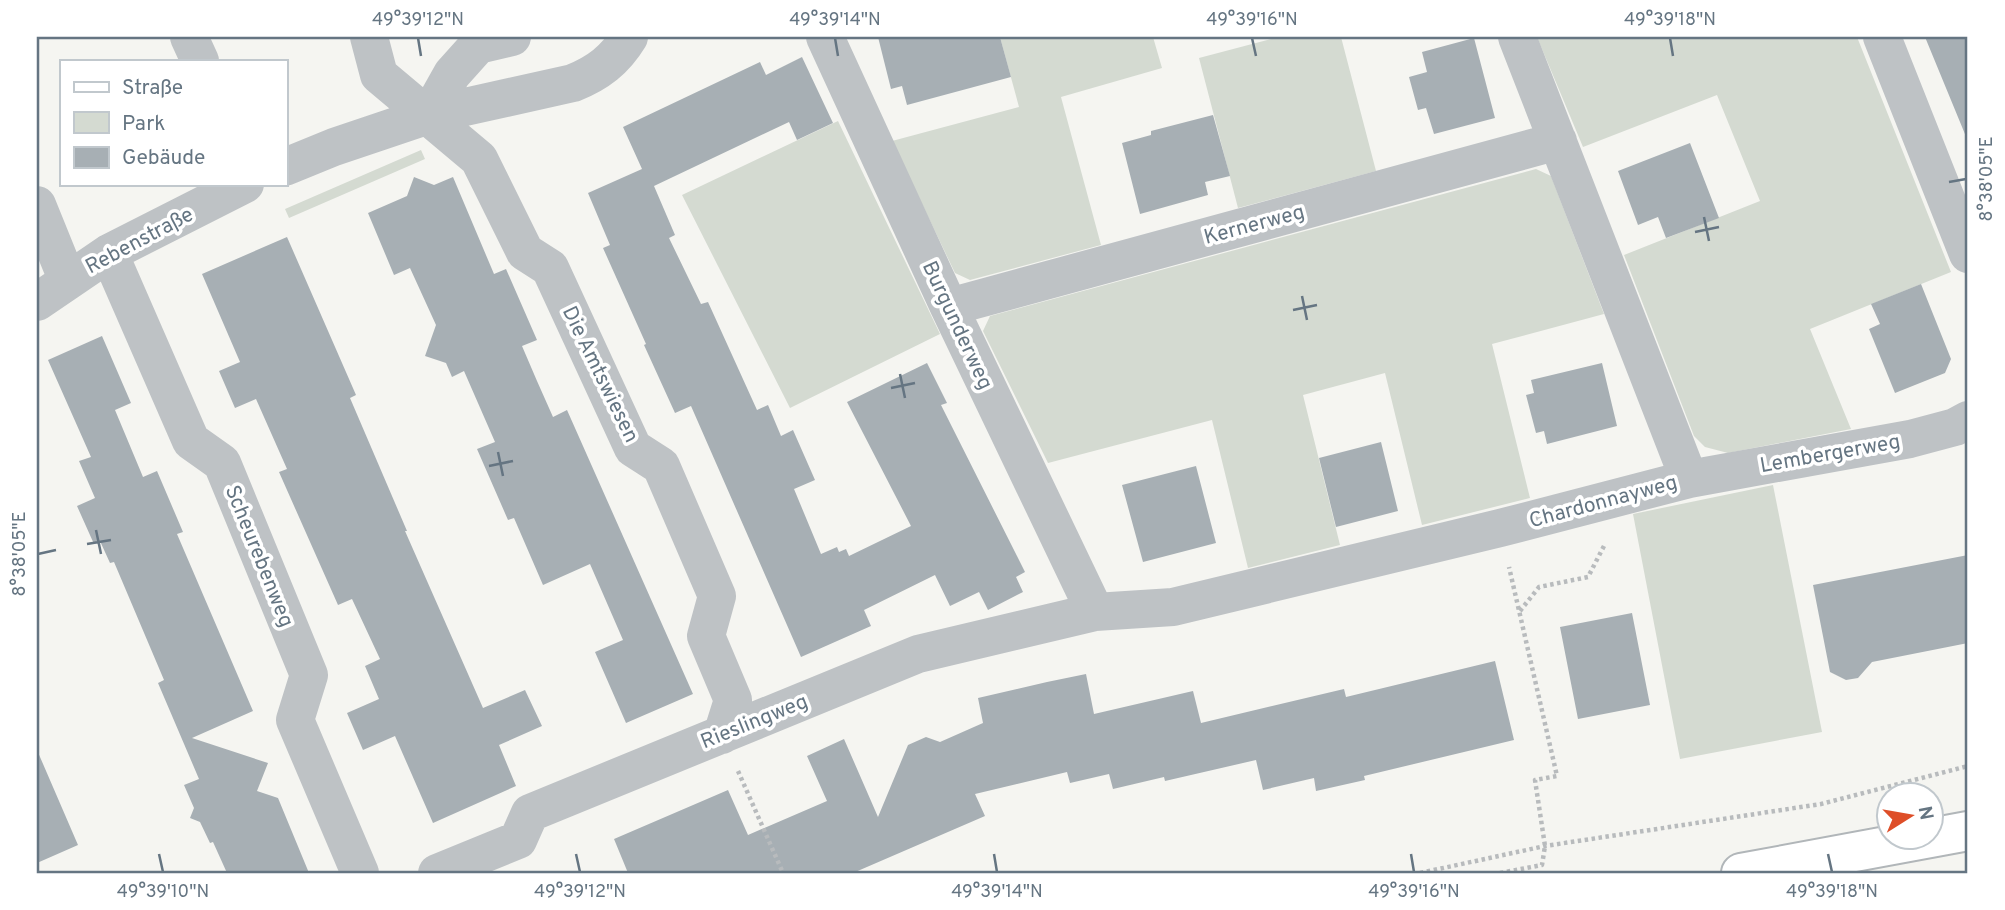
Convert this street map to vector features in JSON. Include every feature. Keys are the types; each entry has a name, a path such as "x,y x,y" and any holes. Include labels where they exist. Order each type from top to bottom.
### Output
{"main road":[{"path":"1741,873 1968,831"}],"street":[{"path":"189,37 200,60"},
{"name":"Die Amtswiesen","path":"369,37 379,75 479,159 524,252 550,268 633,448 661,466 717,596 706,636 733,700 722,735"},
{"path":"429,115 452,74 478,45 512,37"},
{"path":"287,165 429,115 573,83 594,75 619,54 629,37"},
{"name":"Burgunderweg","path":"825,37 949,307 1095,612"},
{"name":"Chardonnayweg","path":"1095,612 1173,607 1689,479 1517,37"},
{"path":"1882,37 1968,254"},
{"name":"Kernerweg","path":"949,307 1558,141"},
{"name":"Rebenstraße","path":"37,302 67,279 109,253 241,186"},
{"path":"37,205 67,279"},
{"name":"Scheurebenweg","path":"109,253 191,442 222,463 309,675 295,720 360,873"},
{"name":"Lembergerweg","path":"1689,479 1910,439 1955,427 1968,420"},
{"name":"Rieslingweg","path":"437,873 518,840 530,813 918,654 1095,612"}],"path":[{"path":"1520,611 1539,587 1588,577 1605,545 1602,501"},
{"path":"1500,528 1557,776 1535,780 1545,846 1542,865 1500,873"},
{"path":"722,735 783,873"},
{"path":"1420,873 1545,846 1821,804 1968,766"}],"green space":[{"path":"1000,37 1153,37 1162,68 1061,97 1101,245 970,280 955,273 892,141 1019,107"},
{"path":"1279,37 1341,37 1376,171 1238,208 1199,58"},
{"path":"1537,37 1857,37 1951,272 1810,329 1851,429 1728,453 1705,447 1694,436 1624,255 1760,201 1717,95 1583,147"},
{"path":"838,121 940,334 790,408 682,195"},
{"path":"421,150 425,159 289,218 285,209"},
{"path":"1536,169 1551,176 1604,314 1492,344 1530,498 1422,525 1385,373 1303,395 1340,545 1248,568 1212,420 1048,463 983,331 990,316"},
{"path":"1773,485 1822,732 1680,759 1633,514"}],"building":[{"path":"878,37 1000,37 1011,77 907,105 902,86 891,89"},
{"path":"1925,37 1968,37 1968,139 1967,139"},
{"path":"1474,38 1495,118 1434,134 1426,108 1418,110 1409,77 1427,72 1422,52"},
{"path":"802,57 833,123 797,140 789,122 654,186 675,235 669,238 701,304 708,302 757,410 768,405 781,436 793,430 815,480 794,489 821,554 837,547 839,552 846,549 849,556 911,526 847,402 927,363 947,403 941,405 1025,572 1016,577 1023,592 988,610 979,592 950,606 935,575 864,610 871,626 801,657 691,406 675,413 603,248 610,245 588,193 642,169 623,127 760,62 766,75"},
{"path":"1213,115 1230,176 1205,182 1208,195 1140,214 1122,143 1151,135 1151,131"},
{"path":"1690,143 1719,218 1666,238 1658,217 1638,225 1618,171"},
{"path":"414,177 434,185 453,177 494,274 506,269 537,340 522,346 537,381 553,417 567,410 693,694 626,723 595,652 623,640 590,564 543,585 514,518 508,520 477,449 495,442 464,371 452,377 446,363 425,356 436,325 410,268 394,275 368,213 407,196"},
{"path":"287,237 356,395 350,398 405,531 483,708 525,690 542,726 499,745 516,786 433,823 395,736 363,750 347,713 379,699 365,666 380,659 352,599 338,605 279,472 287,469 256,399 235,408 219,371 240,362 202,274"},
{"path":"1921,284 1951,359 1945,373 1895,393 1869,329 1880,324 1871,304"},
{"path":"102,336 131,403 115,410 143,477 157,471 183,532 177,534 253,711 192,738 268,763 257,791 278,798 309,873 227,873 213,842 210,843 200,822 190,818 194,808 184,785 199,779 158,683 164,680 114,562 110,563 100,541 94,544 77,506 95,498 79,461 91,457 48,360"},
{"path":"1602,363 1617,426 1547,444 1544,431 1536,433 1526,395 1534,393 1531,380"},
{"path":"1381,442 1398,511 1336,527 1319,458"},
{"path":"1196,466 1216,543 1143,562 1122,485"},
{"path":"1968,555 1968,643 1872,662 1858,678 1846,680 1830,672 1813,585"},
{"path":"1632,613 1650,705 1578,719 1560,627"},
{"path":"1495,661 1514,740 1364,776 1365,780 1316,791 1314,778 1263,790 1256,760 1165,781 1164,777 1113,789 1109,774 1070,783 1067,772 975,794 985,816 853,873 628,873 614,839 728,790 748,835 827,801 807,756 844,739 878,817 908,745 926,737 940,742 983,723 978,698 1086,674 1094,714 1193,691 1201,723 1344,689 1346,697"},
{"path":"37,750 78,845 37,863"}]}
